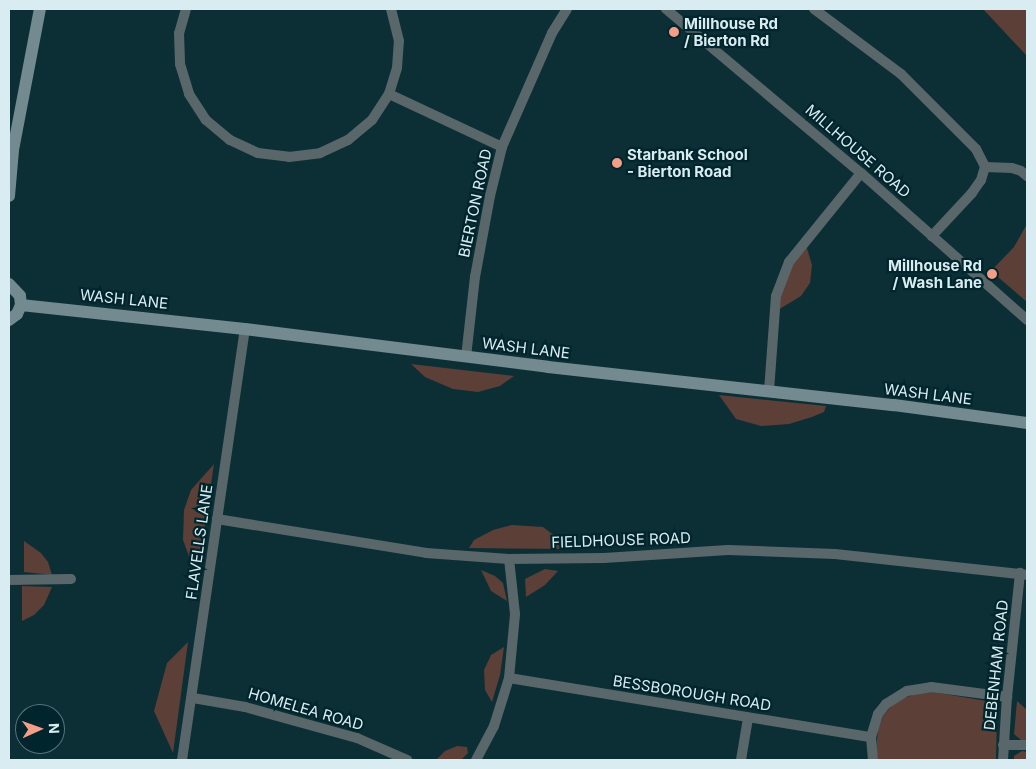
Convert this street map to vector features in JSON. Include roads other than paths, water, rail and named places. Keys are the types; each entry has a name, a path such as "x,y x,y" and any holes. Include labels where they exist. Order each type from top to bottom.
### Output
{"street":[{"path":"9,196 14,150 40,9"},
{"path":"186,9 179,33 180,64 189,94 206,120 230,140 258,153 289,158 320,153 354,135 372,120 389,94 397,68 399,41 391,9"},
{"name":"BIERTON ROAD","path":"466,356 475,277 490,196 502,147 552,33 567,9"},
{"name":"MILLHOUSE ROAD","path":"666,9 861,172 1027,320"},
{"path":"814,9 901,74 976,149 985,167 981,180 972,193 932,236"},
{"path":"389,94 502,147"},
{"path":"985,167 1012,168 1021,171 1027,176"},
{"path":"768,391 776,296 789,262 861,172"},
{"path":"9,284 20,296 21,305 17,314 9,320"},
{"name":"WASH LANE","path":"21,305 245,329 1027,423"},
{"name":"FLAVELLS LANE","path":"182,760 193,698 245,329"},
{"name":"FIELDHOUSE ROAD","path":"217,519 426,552 509,559 604,558 728,550 835,554 1024,574"},
{"path":"476,760 494,726 509,678 515,614 509,559"},
{"name":"DEBENHAM ROAD","path":"1003,760 1007,697 1024,574"},
{"path":"9,580 72,579"},
{"name":"BESSBOROUGH ROAD","path":"509,678 871,737"},
{"path":"873,760 871,737 878,714 886,704 906,691 931,687 1007,697"},
{"name":"HOMELEA ROAD","path":"193,698 245,707 357,738 407,760"},
{"path":"741,760 748,718"},
{"path":"1003,745 1027,745"}],"place":[{"name":"Millhouse Rd / Bierton Rd","path":"674,32"},
{"name":"Starbank School - Bierton Road","path":"617,163"},
{"name":"Millhouse Rd / Wash Lane","path":"992,274"}]}
